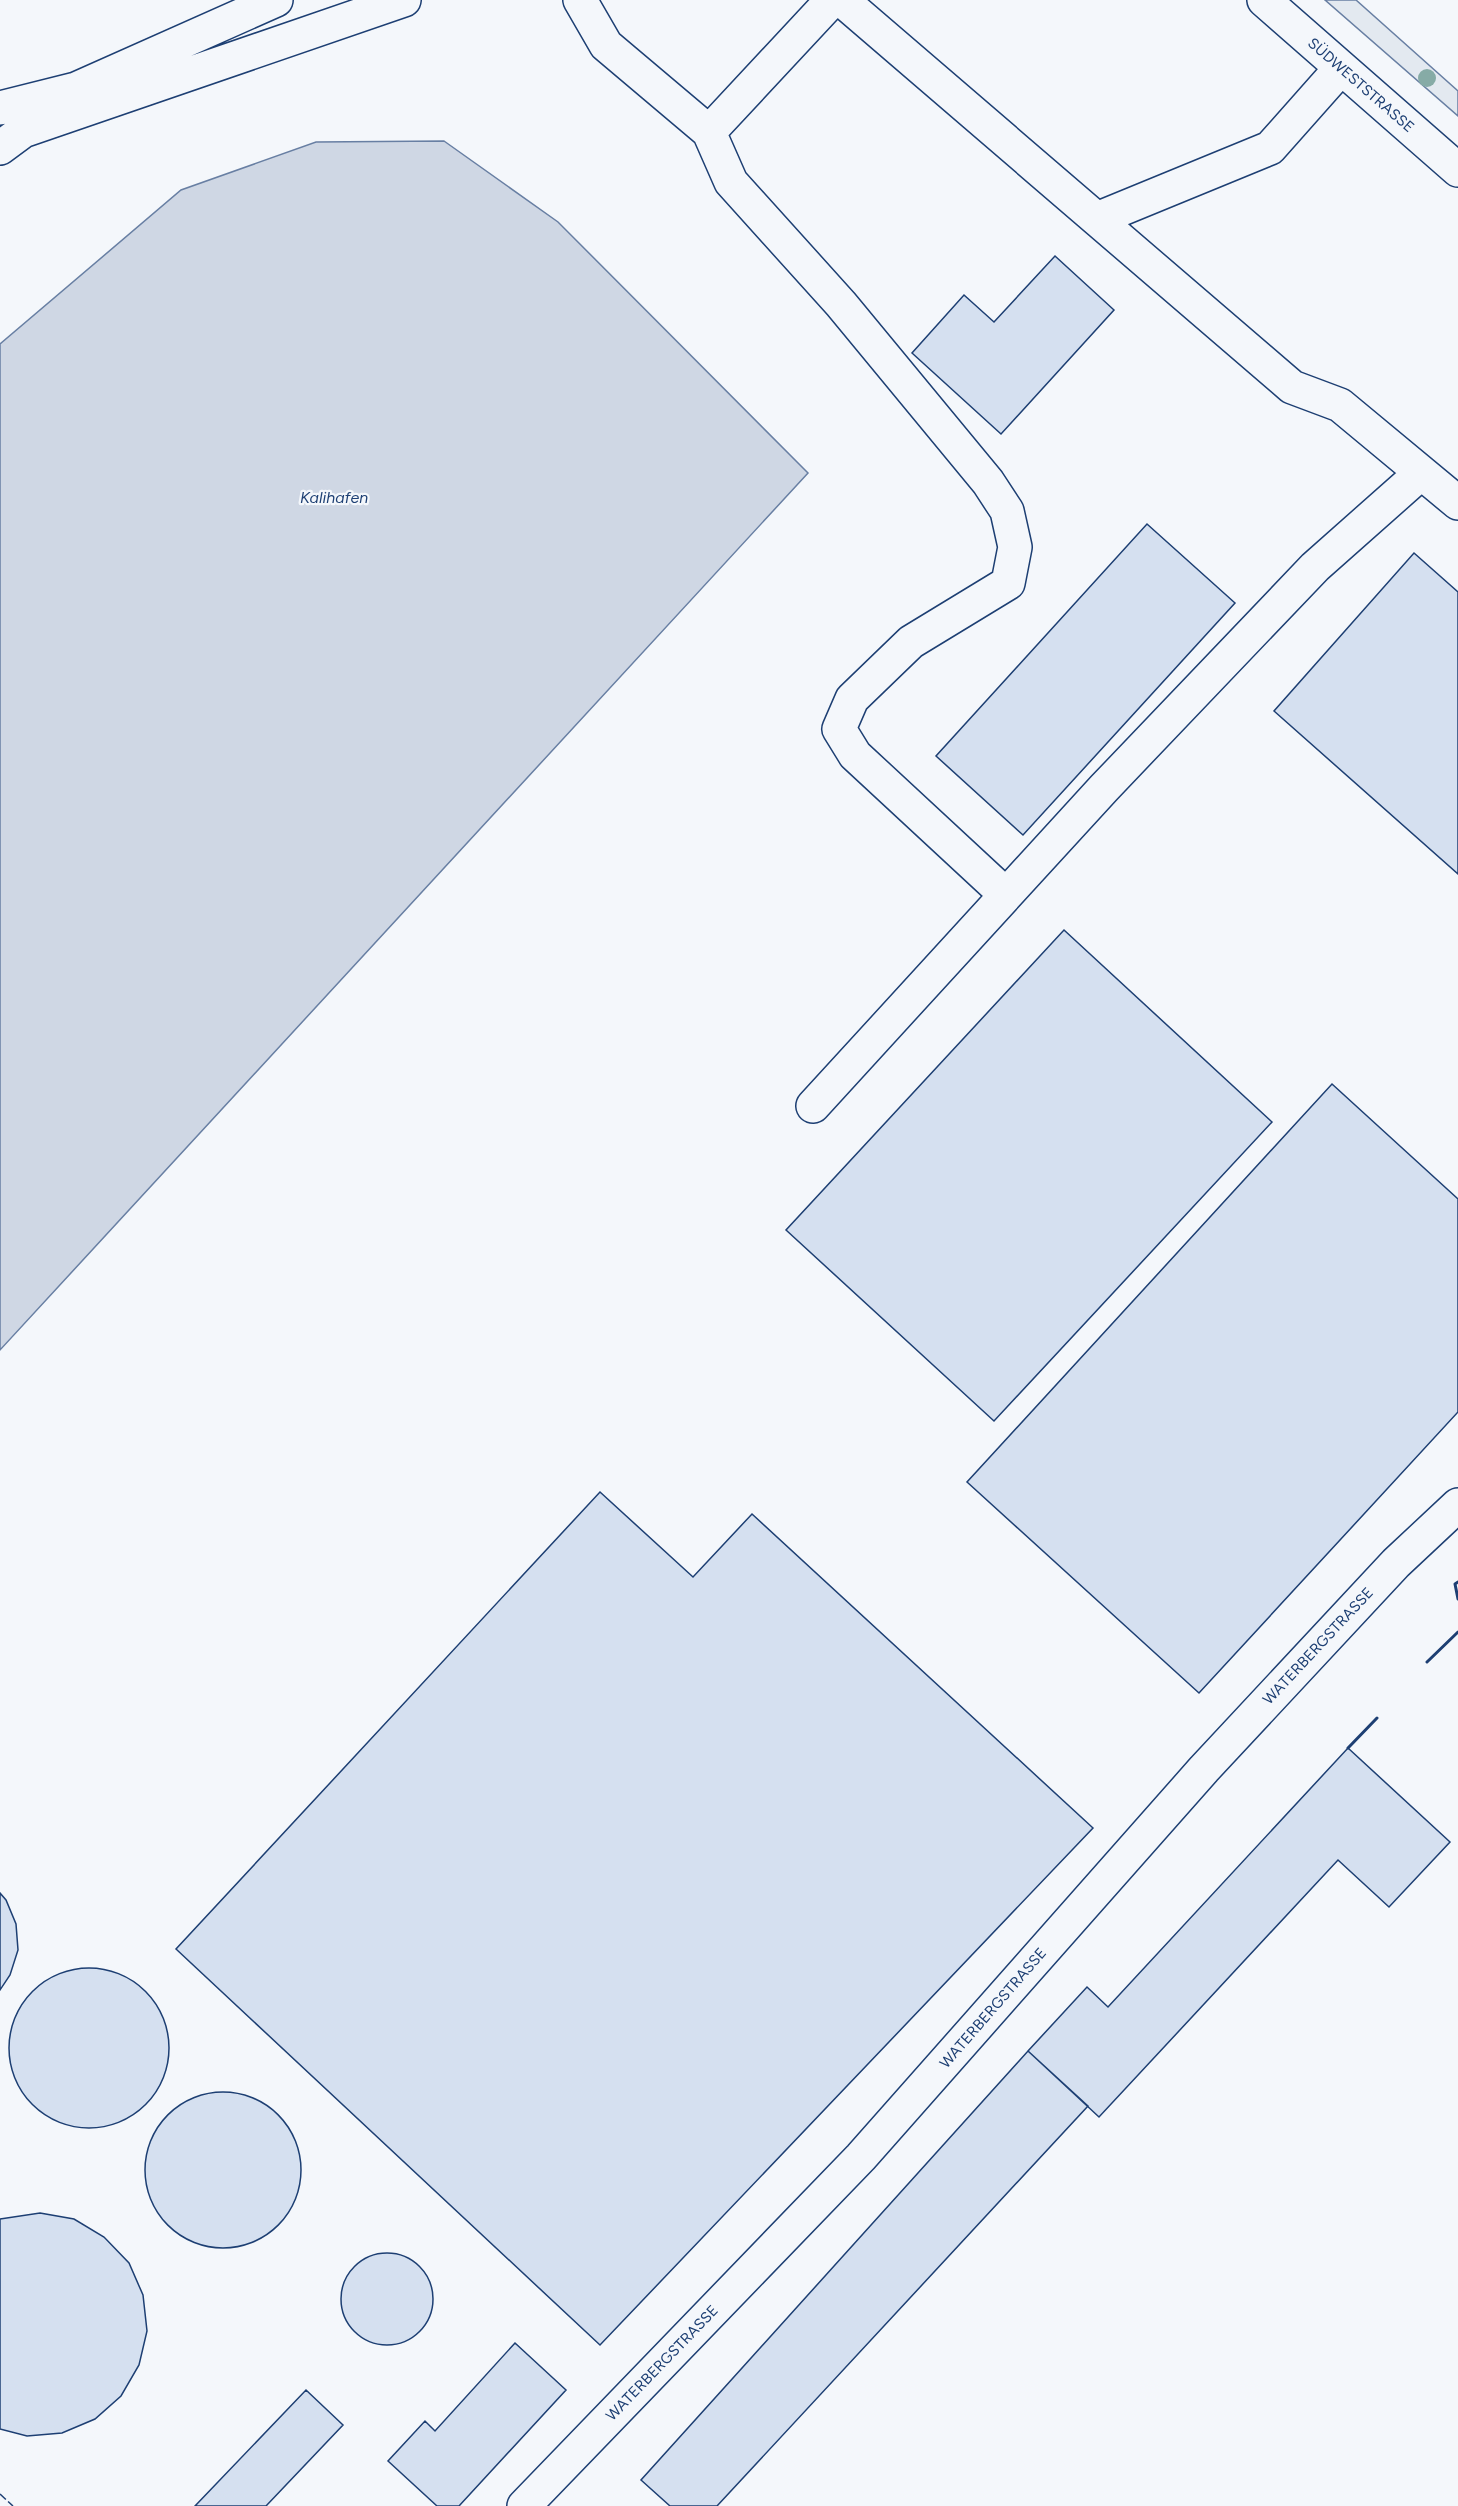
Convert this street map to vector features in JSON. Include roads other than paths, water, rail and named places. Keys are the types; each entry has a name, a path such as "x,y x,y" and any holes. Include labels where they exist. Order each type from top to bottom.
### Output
{"street":[{"path":"0,108 76,89 276,0"},
{"path":"0,148 23,131 404,0"},
{"path":"580,0 606,45 709,132 731,182 841,304 988,482 1006,511 1015,547 1008,583 911,642 852,699 839,729 855,755 1006,895"},
{"path":"709,132 832,0"},
{"path":"842,0 1292,387 1340,405 1458,503"},
{"name":"SÜDWESTSTRASSE","path":"1264,0 1458,170"},
{"path":"1097,219 1270,148 1341,68"},
{"path":"813,1106 1104,788 1315,567 1421,473"},
{"name":"WATERBERGSTRASSE","path":"524,2506 861,2157 1204,1769 1396,1563 1458,1506"}],"water":[{"name":"Kalihafen","path":"444,141 558,222 808,473 0,1350 0,344 181,190 316,142"}]}
